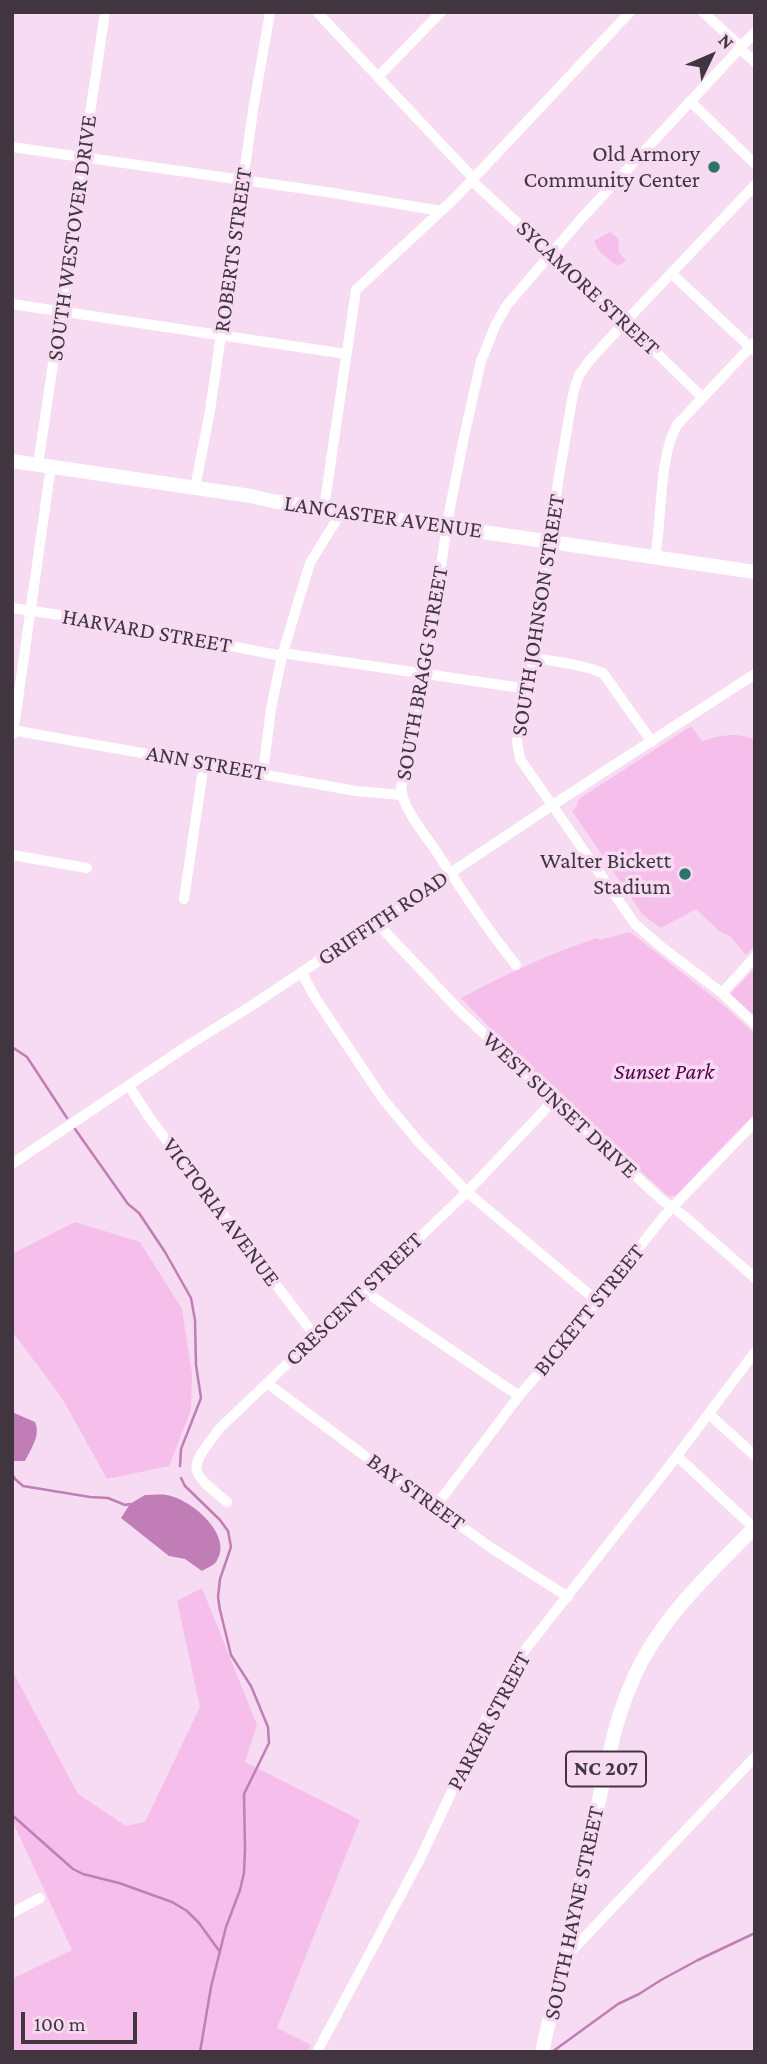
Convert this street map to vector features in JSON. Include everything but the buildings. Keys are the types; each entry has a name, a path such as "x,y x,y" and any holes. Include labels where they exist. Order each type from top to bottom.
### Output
{"main road":[{"name":"LANCASTER AVENUE","path":"12,461 755,572"},
{"name":"SOUTH HAYNE STREET","path":"542,2052 614,1734 630,1686 644,1658 674,1614 754,1528"}],"street":[{"name":"SOUTH WESTOVER DRIVE","path":"13,732 31,612 62,312 105,12"},
{"name":"ROBERTS STREET","path":"195,488 210,411 270,12"},
{"name":"SYCAMORE STREET","path":"317,12 472,179 703,398"},
{"path":"378,77 441,12"},
{"path":"324,508 356,290 441,211 630,12"},
{"path":"703,12 755,62"},
{"name":"SOUTH BRAGG STREET","path":"516,965 474,911 401,795 402,775 417,724 447,526 481,360 507,305 551,253 755,32"},
{"path":"690,102 755,164"},
{"path":"12,146 441,211"},
{"name":"SOUTH JOHNSON STREET","path":"755,185 625,322 579,375 573,394 529,689 517,741 520,759 635,924 722,993 755,1024"},
{"path":"655,557 671,435 677,425 753,347 671,273"},
{"path":"12,304 346,354"},
{"path":"263,773 271,709 282,654 310,563 342,511"},
{"name":"HARVARD STREET","path":"12,608 115,623 282,654 529,689"},
{"path":"533,658 572,664 603,673 652,742"},
{"name":"GRIFFITH ROAD","path":"12,1164 551,806 755,674"},
{"name":"ANN STREET","path":"13,732 356,791 401,795"},
{"path":"184,899 204,763"},
{"path":"12,855 87,868"},
{"name":"WEST SUNSET DRIVE","path":"376,922 459,1010 554,1101 672,1208 755,1278"},
{"path":"722,993 755,957"},
{"path":"301,972 316,999 383,1098 416,1140 467,1192 597,1301"},
{"name":"VICTORIA AVENUE","path":"129,1086 149,1117 315,1336"},
{"name":"CRESCENT STREET","path":"227,1502 202,1483 195,1468 206,1446 220,1428 467,1192 554,1101"},
{"name":"BICKETT STREET","path":"435,1507 519,1396 672,1208 755,1122"},
{"path":"366,1289 373,1297 519,1396"},
{"name":"PARKER STREET","path":"317,2052 420,1859 514,1664 755,1352"},
{"name":"BAY STREET","path":"267,1383 490,1547 568,1597"},
{"path":"709,1414 755,1456"},
{"path":"677,1456 754,1528"},
{"path":"563,1960 755,1757"},
{"path":"12,1913 40,1898"}],"green space":[{"path":"610,232 618,238 619,252 626,261 617,266 599,251 594,241"},
{"name":"Walter Bickett Stadium","path":"691,726 702,741 735,735 755,740 755,945 746,955 731,937 719,931 696,909 661,928 643,915 572,811 579,799"},
{"name":"Sunset Park","path":"630,932 723,1005 755,1034 755,1113 675,1196 668,1196 544,1083 461,998 562,951 597,938 600,940"},
{"path":"755,968 755,1019 729,995"},
{"path":"75,1222 140,1242 182,1309 192,1374 191,1410 169,1466 107,1479 62,1398 12,1331 12,1254"},
{"path":"202,1588 257,1725 245,1762 360,1820 277,2028 311,2045 307,2052 12,2052 12,1979 72,1950 12,1820 12,1670 78,1794 126,1826 145,1822 200,1707 177,1601"}],"shaded area":[{"path":"12,1412 35,1422 37,1427 34,1442 25,1461 12,1461"},
{"path":"145,1495 177,1498 208,1520 220,1541 216,1562 202,1571 185,1559 169,1556 121,1518 130,1504"}],"waterway":[{"path":"12,1047 27,1057 67,1118"},
{"path":"75,1129 128,1204 139,1213 191,1298 201,1398 181,1449 180,1466"},
{"path":"12,1474 23,1486 108,1498 125,1505 130,1504"},
{"path":"181,1478 185,1486 228,1531 231,1547 220,1579 220,1610 231,1655 251,1686 268,1727 269,1743 244,1794 244,1873 226,1927 211,1987 200,2052"},
{"path":"12,1815 73,1869 172,1902 187,1911 220,1952"},
{"path":"552,2052 618,2004 698,1960 755,1933"}],"place":[{"name":"Old Armory Community Center","path":"714,167"},
{"name":"Walter Bickett Stadium","path":"685,874"}]}
